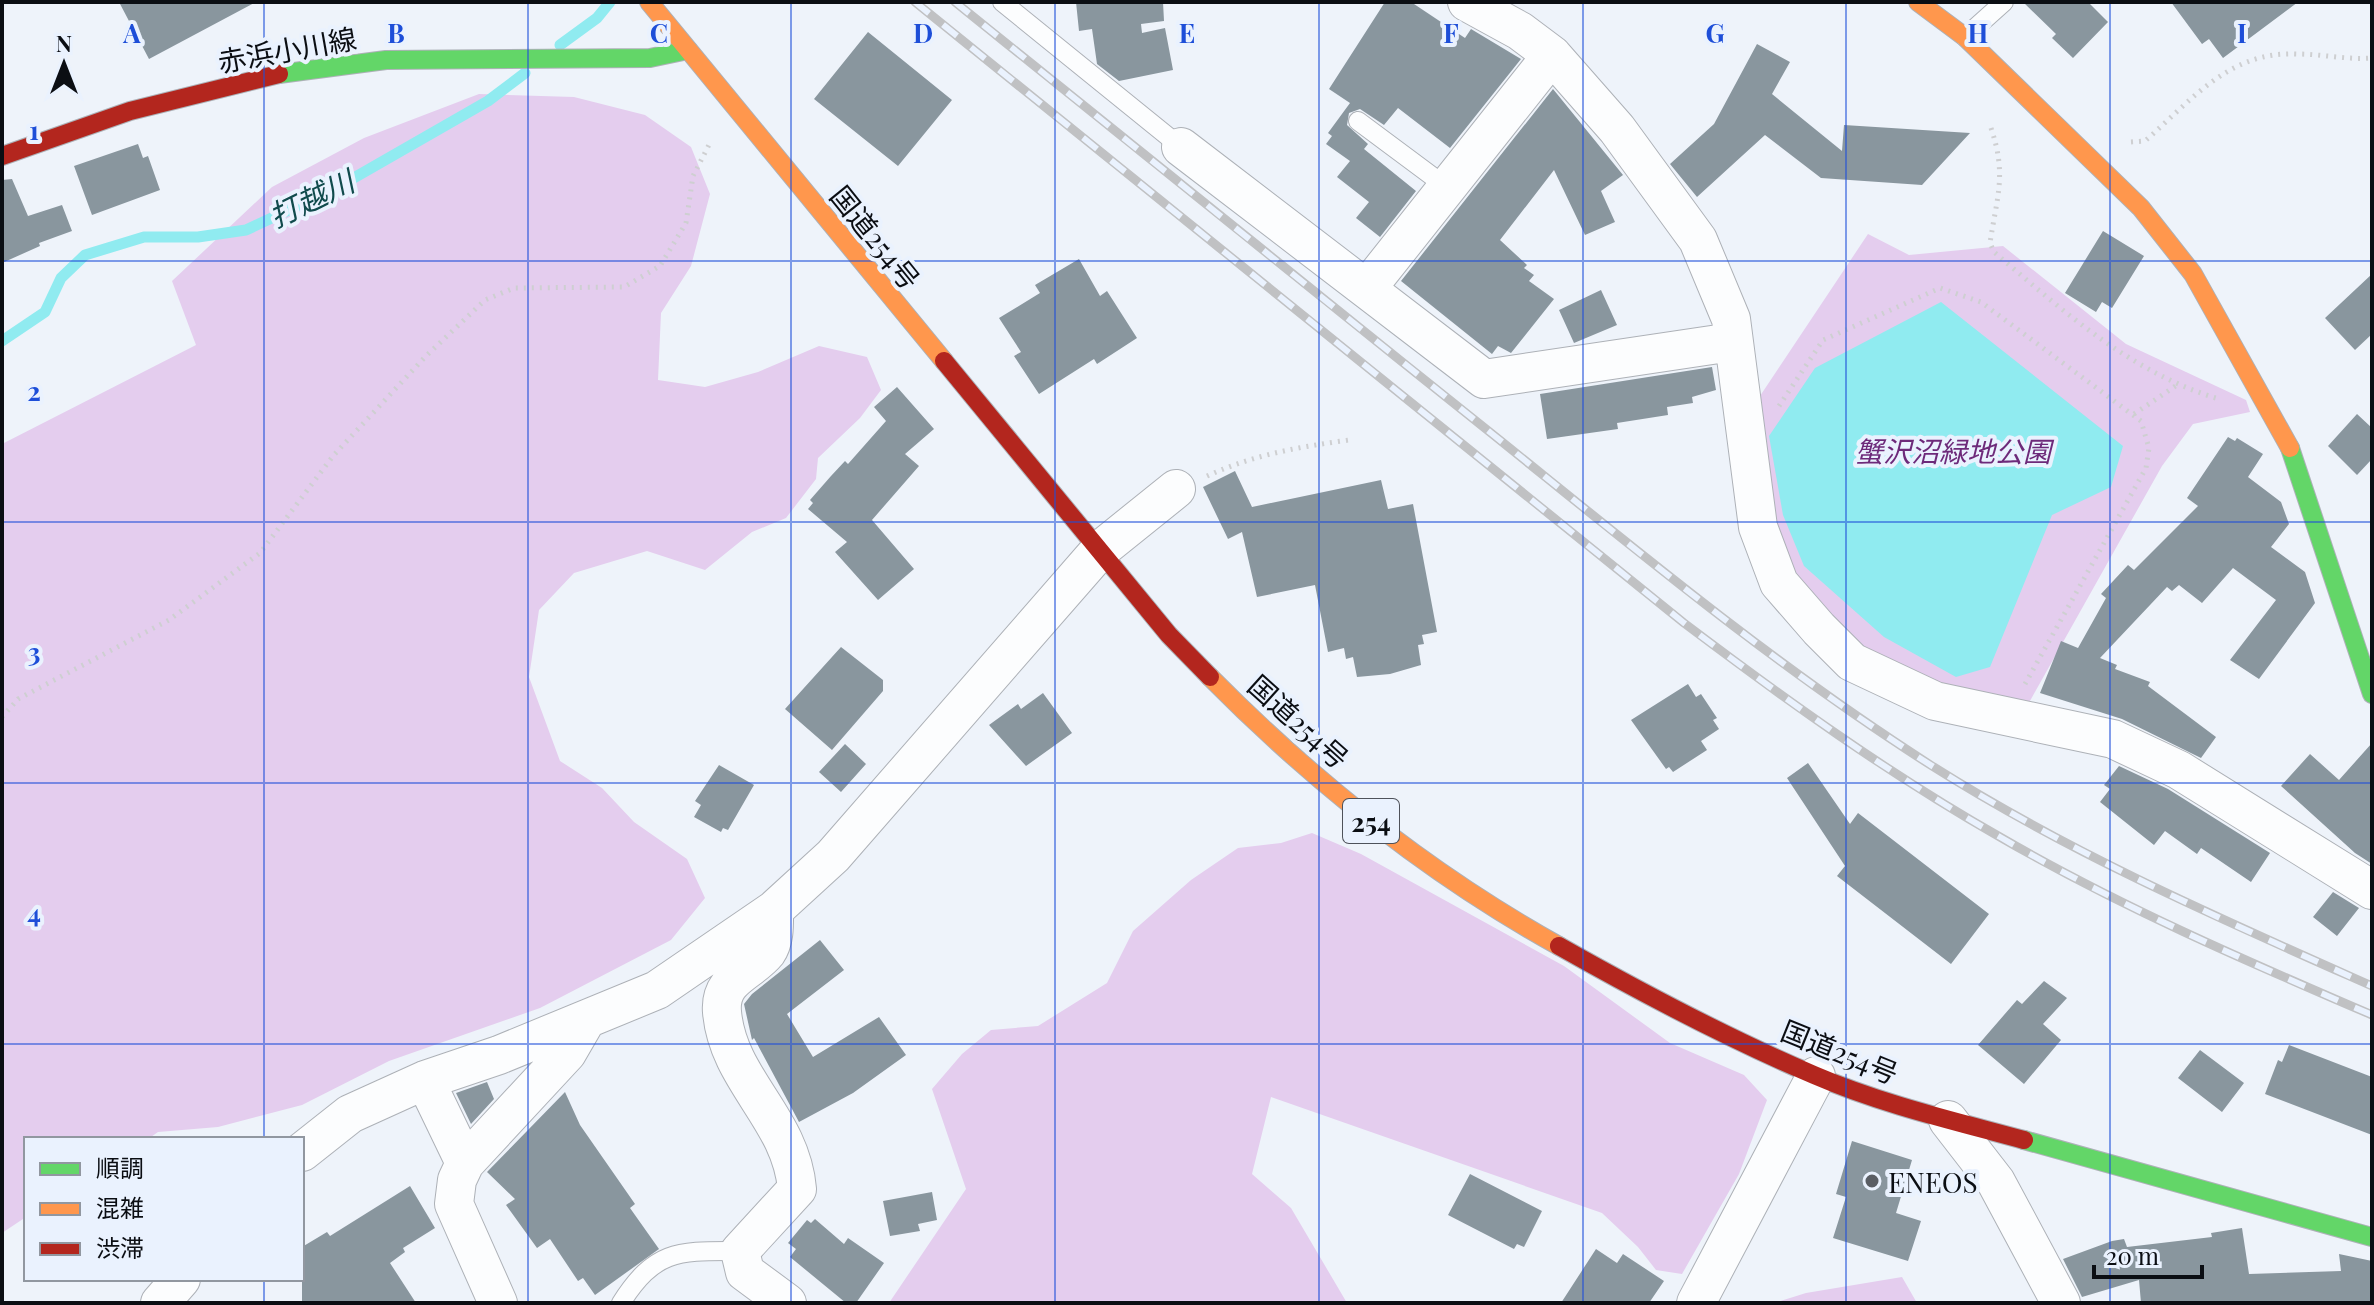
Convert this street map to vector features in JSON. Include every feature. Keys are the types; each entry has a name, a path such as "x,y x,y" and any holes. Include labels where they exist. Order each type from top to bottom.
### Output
{"main road":[{"path":"1918,2 1965,37 2083,149 2141,208 2193,274 2286,437 2372,694"},
{"name":"国道254号","path":"660,7 688,50 1169,635 1248,715 1368,819 1514,921 1647,996 1816,1076 1948,1120 2372,1237"},
{"name":"赤浜小川線","path":"2,156 130,111 286,72 386,60 650,58 688,50"}],"street":[{"path":"1467,2 1520,31 1552,55 1617,129 1698,240 1731,319 1758,527 1779,583 1852,662 1935,701 2113,739 2179,770 2372,890"},
{"path":"1368,287 1552,55"},
{"path":"1181,147 1368,287 1484,379 1732,342"},
{"path":"304,1150 350,1114 425,1080 585,1022 657,990 774,910 833,856 1099,551 1176,489"},
{"path":"774,910 774,931 768,951 727,987 721,1007 725,1040 784,1136 795,1164 797,1189 740,1251 745,1272 787,1303"},
{"path":"498,1303 454,1204 457,1180 465,1163 567,1053 585,1022"},
{"path":"1696,1303 1816,1076"},
{"path":"425,1080 465,1163"},
{"path":"1948,1120 1996,1182 2061,1303"},
{"path":"160,1303 179,1281"}],"lane":[{"path":"1002,2 1181,147"},
{"path":"1965,37 2004,2"},
{"path":"1358,121 1448,188"},
{"path":"621,1303 639,1276 667,1256 695,1251 740,1251"}],"path":[{"path":"2083,149 2145,141 2210,83 2256,56 2295,53 2372,58"},
{"path":"2,717 18,699 169,620 260,553 333,456 425,357 485,300 514,288 624,287 660,266 686,223 693,176 707,144 741,113"},
{"path":"1991,128 2001,158 2000,190 1990,243 1994,252 2059,308 2118,351 2177,385 2238,404 2267,403"},
{"path":"1747,437 1769,421 1823,340 1940,288 1981,302 2141,421 2149,448 2146,468 2029,672 2013,719"},
{"path":"2134,414 2177,385"},
{"path":"1176,489 1244,459 1292,447 1349,440"}],"green space":[{"path":"479,94 574,97 645,115 691,147 710,194 691,266 661,313 658,380 705,387 758,372 819,346 867,357 881,390 860,418 818,458 816,479 786,518 752,532 705,570 647,551 574,573 539,610 529,677 560,761 602,788 634,822 687,859 705,898 671,940 540,1008 389,1061 302,1105 218,1127 158,1132 151,1137 24,1137 24,1218 2,1233 2,444 196,345 172,281 272,187 364,138"},
{"name":"蟹沢沼緑地公園","path":"1868,234 1909,255 2003,246 2126,344 2246,400 2250,412 2193,424 2162,466 2026,708 1987,703 1875,657 1827,618 1787,571 1764,481 1760,396"},
{"path":"1312,833 1361,854 1564,966 1670,1043 1744,1075 1767,1100 1739,1174 1682,1274 1656,1270 1638,1247 1602,1213 1271,1097 1252,1174 1291,1208 1347,1303 889,1303 966,1189 932,1089 962,1054 991,1030 1038,1026 1107,983 1133,931 1191,880 1238,848 1281,843"},
{"path":"1902,1277 1917,1303 1774,1303 1806,1293"}],"water":[{"path":"1941,302 2123,446 2111,487 2052,515 1990,667 1956,677 1884,637 1804,566 1783,515 1769,436 1815,368"}],"building":[{"path":"119,2 256,2 149,59"},
{"path":"1076,2 1163,2 1164,21 1141,24 1142,33 1165,28 1173,70 1119,81 1097,64 1092,29 1079,31"},
{"path":"1385,2 1411,2 1465,38 1471,29 1521,59 1450,148 1398,108 1384,125 1360,109 1349,113 1347,125 1368,144 1364,149 1416,191 1380,237 1356,218 1369,202 1337,177 1350,161 1326,144 1332,136 1328,133 1350,103 1329,89"},
{"path":"2023,2 2088,2 2108,22 2073,58 2052,38 2056,34"},
{"path":"2171,2 2298,2 2223,58 2209,39 2202,44"},
{"path":"868,32 952,100 898,166 814,99"},
{"path":"1757,44 1790,62 1772,94 1842,151 1844,125 1970,133 1922,185 1821,178 1765,135 1697,197 1670,164 1714,124"},
{"path":"1553,89 1623,175 1601,191 1615,222 1585,235 1554,170 1500,240 1527,265 1524,268 1534,275 1529,281 1554,299 1511,353 1498,346 1492,354 1401,281"},
{"path":"138,144 143,158 148,156 160,190 92,215 74,166"},
{"path":"12,179 28,216 62,205 72,231 39,243 40,246 2,263 2,180"},
{"path":"2103,231 2144,256 2112,308 2102,302 2096,312 2065,293"},
{"path":"1079,259 1100,296 1107,291 1137,338 1097,364 1094,359 1039,394 1014,356 1021,352 999,318 1040,293 1035,285"},
{"path":"2372,274 2372,334 2355,350 2325,318"},
{"path":"1601,290 1617,325 1574,343 1559,310"},
{"path":"1712,367 1716,390 1692,397 1693,403 1667,407 1668,415 1617,423 1618,429 1547,439 1540,394"},
{"path":"897,387 934,429 905,454 919,466 872,520 914,569 878,600 835,552 847,542 808,509 813,503 810,500 831,476 845,461 848,464 886,421 874,407"},
{"path":"2357,414 2372,428 2372,459 2357,475 2328,446"},
{"path":"2228,437 2235,441 2237,438 2263,454 2248,477 2281,502 2289,524 2271,547 2305,572 2315,603 2259,679 2230,660 2276,600 2233,568 2202,603 2179,585 2172,591 2167,587 2100,658 2117,665 2115,669 2150,682 2148,686 2216,737 2201,758 2122,719 2040,693 2061,641 2078,648 2106,598 2101,594 2128,565 2134,570 2198,506 2187,498"},
{"path":"1235,471 1252,507 1381,480 1388,509 1413,504 1437,632 1422,635 1424,644 1418,645 1421,665 1390,674 1357,677 1353,657 1346,659 1344,648 1328,652 1315,585 1257,597 1242,532 1228,539 1203,487"},
{"path":"841,647 883,680 883,691 832,750 785,709"},
{"path":"1688,684 1696,697 1701,694 1717,718 1713,720 1719,729 1701,741 1707,750 1673,772 1669,767 1666,769 1631,720"},
{"path":"1043,693 1072,733 1026,766 989,725 1018,704 1021,709"},
{"path":"2372,743 2372,864 2355,853 2281,786 2310,754 2339,780"},
{"path":"845,744 866,764 841,792 819,772"},
{"path":"1808,763 1850,824 1858,813 1989,914 1951,964 1837,876 1845,866 1787,778"},
{"path":"719,765 754,785 728,830 723,828 721,832 694,817 701,805 695,801"},
{"path":"2119,766 2168,789 2270,853 2251,882 2201,848 2197,854 2165,831 2154,845 2100,802 2110,789 2104,785"},
{"path":"2333,892 2359,908 2337,936 2313,917"},
{"path":"820,940 844,970 787,1014 813,1057 879,1017 906,1055 853,1093 799,1122 754,1038 752,1040 744,1004 752,994"},
{"path":"2044,981 2067,998 2043,1024 2061,1040 2024,1084 1978,1045 2017,1000 2022,1004"},
{"path":"2289,1045 2372,1077 2372,1135 2265,1094 2278,1060 2282,1062"},
{"path":"2200,1050 2244,1083 2222,1112 2178,1078"},
{"path":"487,1082 494,1099 471,1124 456,1093"},
{"path":"565,1092 580,1125 635,1204 630,1208 659,1249 595,1295 583,1278 578,1281 550,1239 537,1248 506,1205 515,1199 487,1172"},
{"path":"1852,1141 1912,1160 1896,1213 1921,1221 1908,1261 1833,1238 1846,1197 1836,1194"},
{"path":"1470,1174 1542,1211 1524,1247 1517,1244 1514,1249 1448,1215"},
{"path":"410,1186 435,1228 403,1248 405,1252 390,1263 416,1303 302,1303 304,1246 327,1232 330,1236"},
{"path":"932,1192 937,1220 918,1224 920,1231 890,1236 883,1201"},
{"path":"815,1219 844,1244 848,1238 884,1263 856,1303 846,1303 790,1257 796,1249 788,1243 807,1220 811,1223"},
{"path":"2242,1228 2249,1274 2341,1271 2339,1254 2372,1261 2372,1303 2141,1303 2139,1280 2082,1297 2063,1259 2112,1241 2124,1239 2127,1247 2212,1237 2211,1233"},
{"path":"1596,1249 1617,1263 1623,1254 1664,1281 1649,1303 1561,1303"}],"waterway":[{"name":"打越川","path":"560,45 597,18 610,2"},
{"name":"打越川","path":"2,341 45,312 61,278 85,255 144,237 198,237 246,230 338,187 488,101 525,73"}],"railway":[{"path":"915,2 1684,623 1839,735 1918,788 2045,862 2230,953 2372,1015"},
{"path":"955,2 1652,562 1815,687 1929,764 2036,827 2202,910 2372,986"}],"traffic: fast":[{"path":"279,74 386,60 650,58 688,50"},
{"path":"2290,448 2372,694"},
{"path":"2024,1140 2372,1237"}],"traffic: slow":[{"path":"649,2 944,361"},
{"path":"1918,2 1965,37 2141,208 2193,274 2290,448"},
{"path":"1210,677 1290,753 1375,824 1465,889 1559,946"}],"traffic: jam":[{"path":"2,156 130,111 279,74"},
{"path":"944,361 1169,635 1210,677"},
{"path":"1559,946 1685,1014 1814,1075 1891,1103 2024,1140"}],"place":[{"name":"ENEOS","path":"1872,1181"}]}
